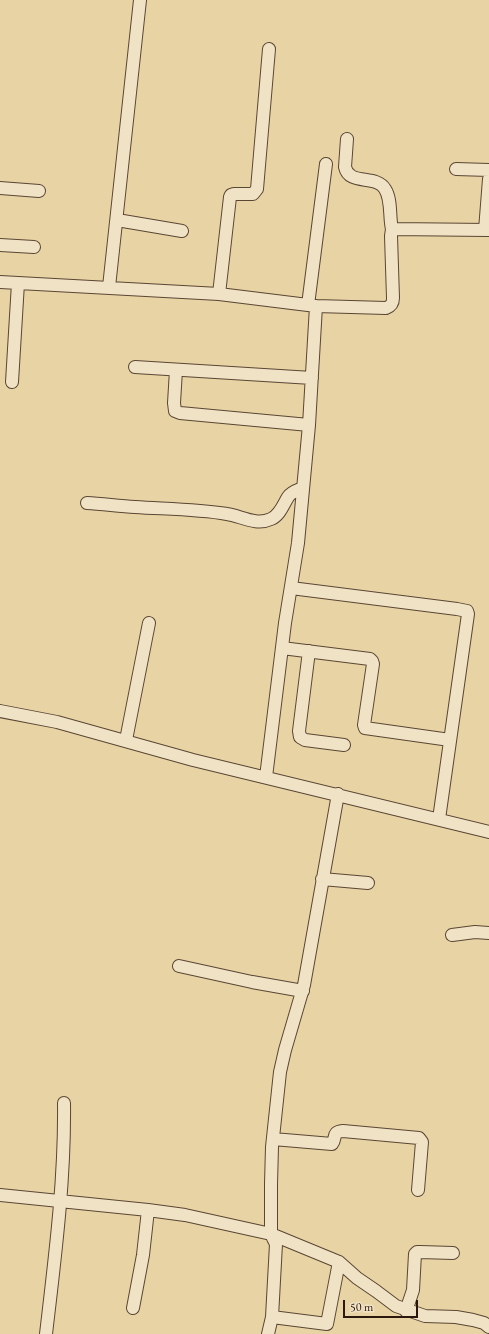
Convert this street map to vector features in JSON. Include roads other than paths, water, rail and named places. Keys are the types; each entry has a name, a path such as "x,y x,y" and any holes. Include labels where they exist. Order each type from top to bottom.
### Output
{"street":[{"path":"109,287 140,0"},
{"path":"219,294 231,195 253,194 257,189 269,49"},
{"path":"0,282 219,294 312,306 386,308 393,303 393,298 390,236 392,229 386,190 380,182 353,178 348,175 346,172 347,139"},
{"path":"266,777 282,648 298,543 312,378 312,306 326,164"},
{"path":"456,170 489,170"},
{"path":"392,229 487,230 489,179"},
{"path":"0,188 39,192"},
{"path":"117,220 182,231"},
{"path":"0,245 34,247"},
{"path":"12,382 18,283"},
{"path":"135,367 312,378"},
{"path":"176,370 175,411 180,413 309,425"},
{"path":"87,503 216,512 255,521 264,521 272,519 277,515 288,497 293,492 303,488"},
{"path":"291,588 457,609 467,612 468,614 439,819"},
{"path":"126,740 149,623"},
{"path":"282,648 366,658 372,661 364,725 365,728 450,740"},
{"path":"309,651 299,731 300,737 305,740 344,745"},
{"path":"0,711 57,722 126,740 193,760 338,794 489,832"},
{"path":"268,1334 272,1317 276,1244 270,1234 273,1139 280,1072 302,991 338,794"},
{"path":"322,879 368,883"},
{"path":"452,935 475,932 489,933"},
{"path":"179,966 302,991"},
{"path":"46,1334 60,1200 64,1103"},
{"path":"273,1139 332,1144 334,1142 335,1133 343,1131 419,1138 422,1142 418,1190"},
{"path":"0,1195 60,1200 185,1215 270,1234 339,1262 357,1278 396,1306 406,1311 425,1316 456,1317 473,1320 484,1323 489,1327"},
{"path":"133,1308 143,1255 148,1210"},
{"path":"406,1311 413,1290 415,1254 417,1252 453,1253"},
{"path":"272,1317 327,1329 339,1262"}]}
